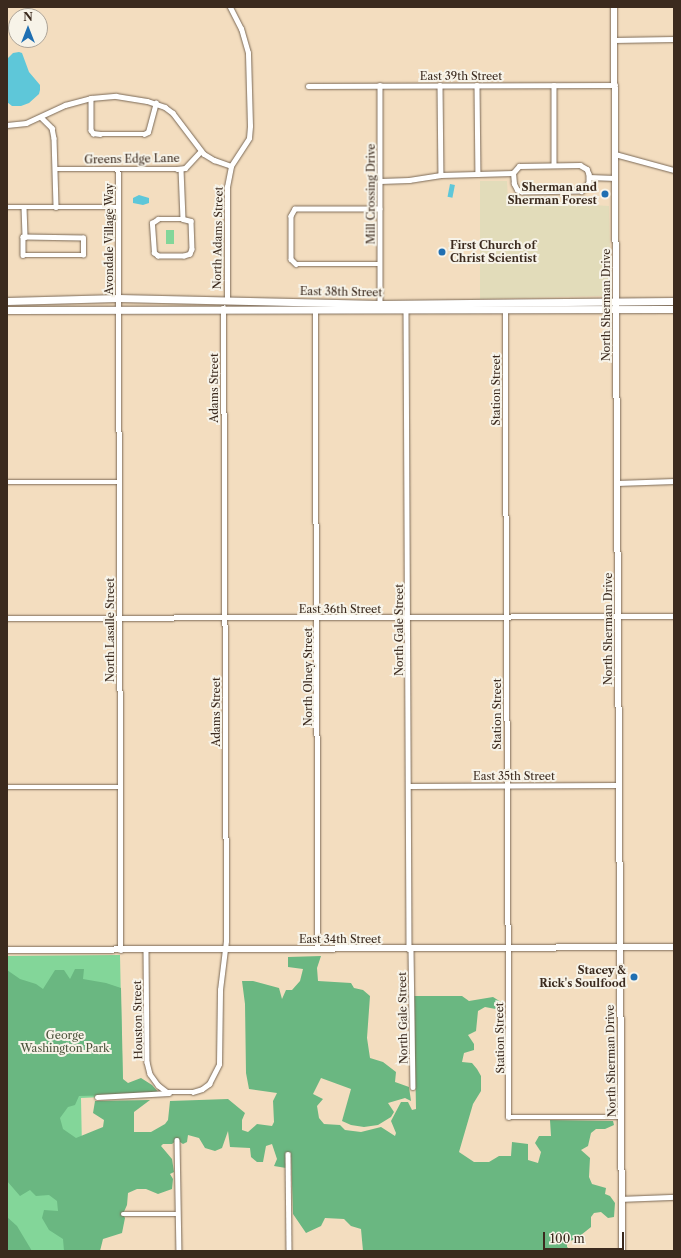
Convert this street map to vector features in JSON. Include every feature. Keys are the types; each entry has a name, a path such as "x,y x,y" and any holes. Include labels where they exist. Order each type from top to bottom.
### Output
{"main road":[{"name":"North Sherman Drive","path":"614,7 622,1251"},
{"name":"East 38th Street","path":"7,301 118,298 380,304 674,301"},
{"name":"East 38th Street","path":"7,310 223,308 406,310 674,309"},
{"name":"East 34th Street","path":"7,950 674,947"}],"street":[{"name":"North Adams Street","path":"227,300 226,198 231,166 248,138 250,126 249,63 245,41 238,22 230,7"},
{"path":"614,40 674,39"},
{"name":"Mill Crossing Drive","path":"380,85 380,304"},
{"path":"440,85 441,175"},
{"path":"477,85 478,174"},
{"path":"554,85 554,165"},
{"name":"East 39th Street","path":"308,86 614,85"},
{"path":"7,125 26,123 65,105 91,98 116,96 156,103 169,110 177,117 201,151 208,157 231,166"},
{"path":"91,98 91,130 93,133 100,134 144,134 148,132 156,103"},
{"path":"41,117 52,128 53,132 56,169 56,208"},
{"name":"Greens Edge Lane","path":"56,169 181,169 185,168 201,151"},
{"path":"615,154 674,170"},
{"path":"380,180 410,180 441,175 513,173 519,166 580,165 587,169 589,177 588,186 582,191 522,192 515,187 513,173"},
{"name":"Avondale Village Way","path":"117,310 118,169"},
{"path":"181,169 183,219"},
{"path":"589,177 615,178"},
{"path":"7,208 118,208"},
{"path":"24,208 25,237 23,237 23,255 83,255 83,238 25,237"},
{"path":"380,209 297,209 293,211 291,216 291,259 296,264 380,264"},
{"path":"158,219 183,219 188,220 192,224 192,249 190,254 184,256 156,255 152,248 153,221 158,219"},
{"name":"Adams Street","path":"173,1093 193,1092 209,1084 219,1064 220,990 225,950 223,308"},
{"name":"North Olney Street","path":"315,309 318,949"},
{"name":"North Lasalle Street","path":"117,310 120,950"},
{"name":"North Gale Street","path":"406,310 410,949 413,1088"},
{"name":"Station Street","path":"505,310 509,1118 621,1117"},
{"path":"617,483 674,481"},
{"path":"7,482 118,482"},
{"name":"East 36th Street","path":"7,618 506,618 674,616"},
{"name":"East 35th Street","path":"409,786 618,785"},
{"path":"7,787 120,787"},
{"name":"Houston Street","path":"146,950 148,1066 150,1074 157,1084 167,1092 173,1093"},
{"path":"97,1097 173,1093"},
{"path":"177,1140 179,1251"},
{"path":"288,1154 289,1251"},
{"path":"621,1199 674,1196"},
{"path":"123,1214 178,1214"}],"shaded area":[{"path":"480,181 507,181 508,200 609,206 611,292 604,296 480,299"}],"green space":[{"path":"166,230 174,230 174,244 166,244"},
{"name":"George Washington Park","path":"120,955 123,1096 81,1098 84,1251 7,1251 7,956"},
{"path":"321,956 317,968 318,981 351,983 354,988 363,990 370,996 367,1038 370,1058 383,1062 396,1072 395,1082 409,1087 411,1101 405,1098 388,1103 394,1112 391,1117 378,1125 364,1127 351,1125 342,1121 351,1089 321,1078 313,1094 323,1099 317,1106 319,1118 324,1124 340,1125 345,1130 361,1132 381,1127 395,1136 396,1133 391,1121 401,1102 408,1102 412,1110 416,1109 414,996 462,996 469,1001 493,997 501,1002 501,1010 485,1007 478,1011 476,1031 468,1035 474,1044 474,1050 464,1053 462,1062 472,1063 477,1069 481,1076 481,1091 473,1104 459,1152 474,1162 489,1162 499,1156 511,1156 512,1142 528,1144 528,1160 538,1163 541,1152 535,1143 539,1136 551,1136 550,1120 613,1121 614,1125 605,1129 596,1129 591,1133 588,1146 581,1150 590,1158 589,1177 592,1184 606,1188 605,1194 610,1196 615,1203 614,1217 608,1218 601,1212 594,1213 591,1217 591,1227 576,1239 567,1242 567,1247 572,1251 363,1251 361,1229 351,1226 344,1219 325,1218 321,1226 306,1233 293,1214 291,1153 286,1153 286,1168 274,1166 277,1159 272,1144 266,1146 263,1162 257,1162 251,1157 250,1148 230,1147 228,1131 222,1148 215,1151 205,1148 199,1138 188,1135 187,1142 183,1144 177,1140 172,1144 163,1144 161,1146 172,1159 174,1172 170,1174 173,1179 172,1189 158,1194 146,1189 137,1189 128,1193 127,1205 123,1214 125,1218 122,1233 103,1239 100,1251 64,1251 63,1239 49,1230 42,1218 44,1210 58,1211 57,1201 49,1195 36,1196 30,1190 20,1196 7,1181 7,970 20,979 36,984 43,989 55,970 64,970 70,979 75,969 84,969 83,979 106,983 121,988 123,1079 128,1083 141,1078 152,1085 160,1094 79,1096 75,1105 68,1107 60,1118 63,1129 76,1138 103,1127 104,1120 93,1113 95,1101 150,1100 134,1112 134,1132 151,1132 165,1124 168,1120 170,1101 228,1099 245,1113 242,1120 242,1130 248,1132 257,1124 272,1126 274,1122 273,1101 277,1093 249,1089 246,1073 245,1004 242,981 253,981 279,988 282,999 286,990 292,990 300,981 303,969 288,967 288,957"},
{"path":"7,1217 17,1226 32,1251 7,1251"}],"water":[{"path":"13,53 22,53 29,72 40,85 40,90 39,94 29,103 21,106 12,106 7,102 7,59"},
{"path":"450,184 455,185 452,198 448,197"},
{"path":"139,195 149,198 149,203 143,205 133,203 133,198"}],"place":[{"name":"Sherman and Sherman Forest","path":"605,194"},
{"name":"First Church of Christ Scientist","path":"442,252"},
{"name":"Stacey & Rick's Soulfood","path":"634,977"}]}
